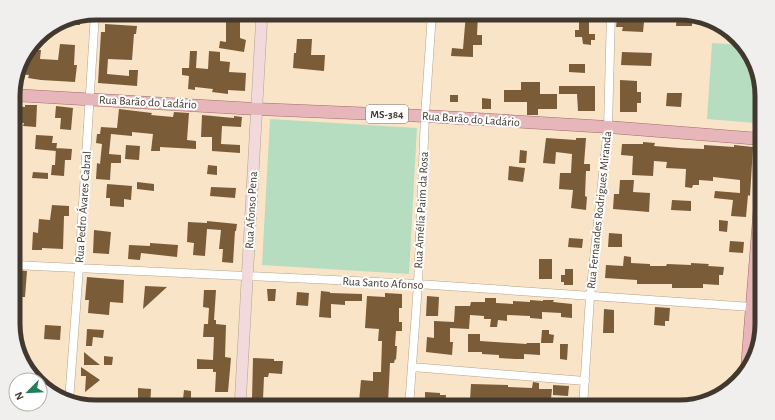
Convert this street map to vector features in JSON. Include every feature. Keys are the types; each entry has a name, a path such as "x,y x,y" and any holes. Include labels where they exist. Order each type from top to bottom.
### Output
{"main road":[{"name":"Rua Barão do Ladário","path":"20,95 257,109 426,116 608,127 755,138"},
{"path":"748,355 755,268"}],"street":[{"name":"Rua Pedro Ávares Cabral","path":"70,395 95,20"},
{"name":"Rua Afonso Pena","path":"240,400 262,20"},
{"name":"Rua Amélia Paim da Rosa","path":"410,400 418,284 432,20"},
{"name":"Rua Fernandes Rodrigues Miranda","path":"584,400 590,297 608,127 611,20"},
{"name":"Rua Santo Afonso","path":"20,265 418,284 752,307"},
{"path":"412,367 585,381"}],"green space":[{"path":"712,43 734,44 745,58 752,76 755,96 755,123 707,119"},
{"path":"270,119 417,128 409,274 262,265"}],"building":[{"path":"240,20 240,38 246,40 244,52 219,48 220,41 226,42 226,21"},
{"path":"465,20 478,20 477,35 482,35 482,45 473,45 473,57 451,56 452,48 463,49"},
{"path":"579,20 589,20 589,34 595,34 595,40 591,40 591,45 583,44 582,37 575,37 575,30 579,30"},
{"path":"617,20 638,20 638,22 644,22 643,32 622,31 623,27 616,27"},
{"path":"676,20 692,21 692,26 676,26"},
{"path":"80,21 80,25 71,25"},
{"path":"105,24 137,26 136,34 134,34 132,60 108,59 107,74 129,76 129,70 138,70 137,86 98,83 101,32 105,32"},
{"path":"297,39 312,39 311,55 325,55 324,71 293,68"},
{"path":"60,44 75,45 74,65 77,65 75,82 41,80 28,78 29,75 24,74 30,58 36,50 41,50 40,59 58,60"},
{"path":"190,51 197,51 196,68 208,69 209,51 220,52 220,61 230,62 229,72 246,73 245,91 228,90 228,94 212,92 213,89 195,87 195,90 188,89 189,76 182,75 182,68 189,68"},
{"path":"622,52 652,53 651,66 621,65"},
{"path":"569,64 585,64 585,73 569,72"},
{"path":"620,80 637,81 637,92 641,92 641,103 637,103 637,112 620,112"},
{"path":"521,82 540,82 540,94 557,94 557,109 538,109 538,115 527,115 527,102 504,102 504,90 521,90"},
{"path":"559,86 595,86 595,111 578,111 577,94 559,94"},
{"path":"667,93 682,93 681,107 666,106"},
{"path":"450,95 458,95 458,102 450,102"},
{"path":"482,98 491,99 491,109 482,109"},
{"path":"25,105 37,105 36,127 23,126 24,123 20,123 20,107 25,107"},
{"path":"56,106 73,108 71,130 60,129 61,118 55,118"},
{"path":"119,109 152,113 151,115 173,117 174,112 189,113 187,140 196,141 196,149 160,147 160,151 151,151 153,134 132,132 132,136 111,134 109,154 121,155 121,163 111,163 110,180 96,179 97,163 100,164 102,144 96,143 97,134 100,134 101,127 117,128"},
{"path":"202,115 234,118 234,116 242,117 241,127 222,126 221,144 240,145 240,153 212,151 212,137 201,137"},
{"path":"36,135 53,136 52,143 57,143 56,151 35,149"},
{"path":"546,138 576,140 576,138 586,138 584,164 590,164 590,171 586,171 586,210 571,208 573,190 559,189 560,173 571,173 572,154 556,152 555,164 543,163"},
{"path":"643,142 655,143 654,146 680,148 704,149 704,145 734,147 734,145 753,147 750,196 748,195 746,217 731,216 733,200 714,198 715,191 740,193 740,180 713,177 713,181 699,180 699,185 693,185 692,188 685,187 686,169 666,168 667,162 654,161 653,176 632,175 633,156 621,155 622,144 643,144"},
{"path":"126,145 140,146 139,160 125,159"},
{"path":"56,148 72,149 71,160 65,160 64,176 51,175 52,165 55,165"},
{"path":"520,150 527,151 526,163 519,163"},
{"path":"208,165 217,166 217,175 207,174"},
{"path":"509,166 525,168 523,182 508,180"},
{"path":"33,172 48,173 48,179 32,178"},
{"path":"620,180 634,180 633,192 650,193 649,212 613,209 614,194 619,194"},
{"path":"137,182 154,184 154,191 137,189"},
{"path":"107,184 132,186 131,200 124,199 124,207 110,206 110,198 106,198"},
{"path":"211,187 236,188 235,198 210,196"},
{"path":"672,200 691,201 691,211 671,210"},
{"path":"52,205 69,206 69,216 64,216 63,249 42,248 42,250 32,250 33,232 38,233 39,219 50,220"},
{"path":"719,220 728,221 727,232 719,231"},
{"path":"207,221 237,224 235,231 233,263 222,262 223,249 219,249 221,230 207,229 205,256 193,255 194,243 187,242 188,222 207,223"},
{"path":"94,230 111,232 109,254 93,253"},
{"path":"609,233 622,234 622,247 608,247"},
{"path":"569,238 583,239 582,248 568,247"},
{"path":"730,241 744,242 743,253 729,252"},
{"path":"150,243 178,245 177,257 141,253 140,260 128,259 129,245 150,246"},
{"path":"624,256 631,257 631,263 650,264 650,266 666,266 667,264 691,265 691,263 709,264 708,266 724,267 723,275 719,275 719,285 703,284 703,288 672,288 672,284 637,284 637,280 605,278 606,265 623,266"},
{"path":"539,259 552,259 552,279 539,279"},
{"path":"565,269 573,269 573,285 564,285 564,282 561,282 561,275 565,275"},
{"path":"20,270 27,271 25,297 20,297"},
{"path":"87,277 124,280 123,303 110,302 109,315 88,313 89,300 85,300"},
{"path":"145,286 167,287 143,309"},
{"path":"267,289 276,289 275,301 268,301"},
{"path":"204,290 216,290 214,320 216,320 216,324 226,325 225,357 231,358 228,392 215,392 216,372 213,372 213,369 197,369 197,359 213,360 214,337 203,337 204,324 208,324 209,308 203,307"},
{"path":"321,291 330,293 362,294 362,301 345,301 345,305 331,304 331,318 319,317"},
{"path":"297,292 309,293 308,306 296,305"},
{"path":"385,293 402,294 402,308 399,308 399,322 402,322 402,331 396,331 396,360 395,359 394,363 390,363 388,400 359,400 361,380 373,381 373,372 381,372 382,341 378,341 379,329 365,328 367,296 385,297"},
{"path":"427,296 439,297 438,316 426,316"},
{"path":"485,298 496,298 496,303 513,304 513,301 530,302 530,300 554,300 553,302 572,304 572,318 561,317 561,313 542,312 542,319 530,318 530,316 507,315 507,321 498,320 497,327 490,327 491,319 484,319 484,316 470,315 469,329 450,328 450,342 453,342 452,355 426,352 427,337 434,338 434,321 454,322 455,306 470,306 471,302 485,302"},
{"path":"655,307 670,308 669,321 665,321 665,326 654,325"},
{"path":"604,309 614,310 614,333 603,333"},
{"path":"45,325 61,326 60,340 44,339"},
{"path":"87,329 104,330 103,338 93,337 92,346 86,346"},
{"path":"542,330 549,330 549,334 554,335 553,343 541,343"},
{"path":"468,334 480,334 480,341 526,344 540,343 540,355 524,354 524,359 515,359 499,358 499,355 482,354 482,352 468,352"},
{"path":"560,344 568,344 567,360 560,359"},
{"path":"84,352 90,357 100,365 84,365"},
{"path":"104,356 113,357 112,365 104,365"},
{"path":"253,358 283,361 282,374 269,373 268,377 264,377 263,399 252,399"},
{"path":"81,367 100,380 85,392 86,376 81,376"},
{"path":"533,382 539,383 539,389 552,389 551,399 470,400 471,384 508,385 508,387 532,388"},
{"path":"553,385 569,386 568,396 553,395"},
{"path":"138,388 151,389 150,400 135,400 135,398 138,398"},
{"path":"184,390 191,391 191,400 183,399"},
{"path":"425,392 446,395 446,400 425,400"}]}
